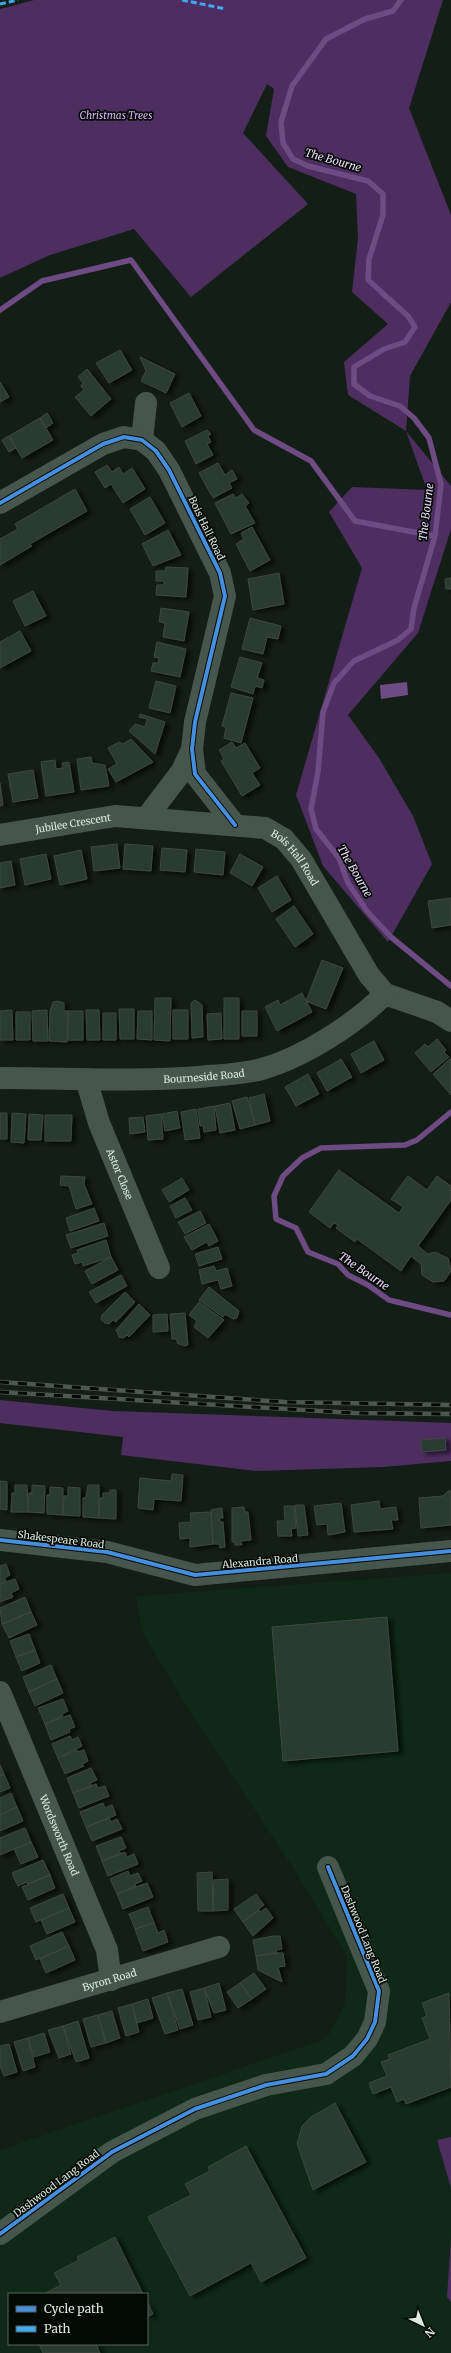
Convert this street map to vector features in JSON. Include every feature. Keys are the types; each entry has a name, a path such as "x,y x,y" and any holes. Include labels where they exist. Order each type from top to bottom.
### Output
{"street":[{"path":"0,504 103,444 124,437 142,440 146,403"},
{"name":"Bois Hall Road","path":"142,440 156,450 169,470 220,573 225,596 195,722 192,750 195,774 235,825 266,828 284,839 301,859 369,975 385,994"},
{"path":"147,817 182,771 192,750"},
{"name":"Jubilee Crescent","path":"0,835 115,816 147,817 235,825"},
{"path":"385,994 437,1012 451,1021"},
{"name":"Bourneside Road","path":"0,1078 164,1080 221,1075 262,1069 297,1054 350,1025 367,1012 385,994"},
{"name":"Astor Close","path":"86,1079 99,1124 159,1268"},
{"name":"Shakespeare Road","path":"0,1540 93,1550 121,1556"},
{"name":"Alexandra Road","path":"121,1556 195,1575 447,1553"},
{"name":"Wordsworth Road","path":"0,1692 107,1950 111,1980"},
{"name":"Dashwood Lang Road","path":"0,2234 112,2152 195,2108 266,2085 326,2074 353,2056 367,2039 375,2022 379,2003 379,1991 328,1867"},
{"name":"Byron Road","path":"0,2012 219,1947"}],"shaded area":[{"path":"407,682 408,695 381,699 380,685"},
{"path":"451,1573 451,2137 437,2140 451,2188 451,2237 447,2297 451,2302 451,2353 0,2353 0,2150 326,2039 345,2004 347,1956 295,1871 194,1718 141,1630 136,1596"}],"green space":[{"name":"Christmas Trees","path":"34,0 443,0 409,108 451,215 451,302 410,376 406,431 348,395 344,362 388,324 352,292 358,238 356,194 288,167 266,136 274,89 267,84 243,133 308,204 191,297 134,229 50,255 0,278 0,9"},
{"path":"406,431 451,486 451,529 418,633 348,715 379,758 413,816 432,864 388,942 323,866 296,795 362,568 329,512 352,487 427,490"},
{"path":"0,1400 113,1411 451,1423 451,1461 383,1467 256,1471 121,1455 123,1437 0,1423"},
{"path":"451,2137 451,2188 437,2140"},
{"path":"451,2237 451,2302 447,2297"}],"building":[{"path":"120,350 132,370 109,383 96,363"},
{"path":"140,357 175,374 166,393 141,381 146,371"},
{"path":"87,369 111,399 91,416 75,397 84,390 81,386 83,383 78,377"},
{"path":"0,382 9,397 0,402"},
{"path":"189,393 201,416 182,427 170,403"},
{"path":"47,413 53,423 46,428 40,418"},
{"path":"40,418 53,440 22,458 9,436"},
{"path":"207,430 211,434 208,436 211,442 207,444 213,455 196,464 185,441"},
{"path":"9,436 16,448 9,452 2,440"},
{"path":"218,463 225,475 232,470 237,479 229,483 232,488 213,498 199,473"},
{"path":"107,465 112,472 119,467 123,474 132,468 145,489 123,503 111,484 105,488 95,472"},
{"path":"75,489 87,511 30,544 32,546 0,565 0,539 18,529 15,524"},
{"path":"233,494 236,498 242,494 249,503 245,506 255,523 231,534 215,503"},
{"path":"150,497 165,523 145,535 130,509"},
{"path":"252,527 270,560 250,571 236,544 244,539 241,533"},
{"path":"168,530 181,555 153,566 142,544"},
{"path":"166,567 188,568 186,597 156,595 157,585 164,585 164,581 156,581 156,571 165,571"},
{"path":"279,573 284,604 253,610 248,579"},
{"path":"451,578 451,589 446,589 445,579"},
{"path":"33,591 46,616 25,626 13,601"},
{"path":"161,608 189,612 184,641 163,637 165,623 159,622"},
{"path":"250,618 281,626 278,639 267,637 263,654 242,649"},
{"path":"20,631 31,651 0,668 0,642"},
{"path":"157,642 186,649 180,677 151,671 153,663 158,663 159,658 154,657"},
{"path":"240,657 262,663 257,678 264,680 262,688 255,686 253,694 231,687"},
{"path":"156,681 176,686 170,713 149,708"},
{"path":"231,693 253,698 241,743 224,738 226,727 222,726"},
{"path":"140,714 165,722 155,754 129,731 135,724 145,727 147,719 139,717"},
{"path":"131,739 153,762 116,782 108,769 117,764 108,748 119,742 123,744"},
{"path":"232,742 236,748 245,743 260,768 252,773 260,785 242,796 221,761 224,759 219,750"},
{"path":"91,757 92,763 105,765 109,786 81,790 77,759"},
{"path":"55,760 56,769 63,768 62,763 69,762 74,792 46,796 41,762"},
{"path":"33,770 38,798 13,802 8,774"},
{"path":"0,783 3,805 0,806"},
{"path":"117,844 120,868 94,871 91,847"},
{"path":"125,844 153,846 151,871 123,869"},
{"path":"162,848 187,850 185,872 160,870"},
{"path":"196,849 225,852 223,875 194,872"},
{"path":"81,850 87,879 60,885 54,856"},
{"path":"46,854 51,879 25,885 20,859"},
{"path":"240,854 263,867 252,886 230,873"},
{"path":"11,861 15,885 0,888 0,863"},
{"path":"277,876 291,900 272,912 258,888"},
{"path":"451,898 451,925 432,928 428,901"},
{"path":"294,906 313,934 295,947 276,919"},
{"path":"322,960 343,968 326,1009 306,1001"},
{"path":"302,993 312,1012 277,1031 265,1007 278,1000 280,1005"},
{"path":"155,998 171,998 170,1041 154,1040"},
{"path":"224,998 239,998 239,1039 224,1039"},
{"path":"195,1000 202,1005 203,1037 192,1038 191,1003"},
{"path":"57,1001 64,1003 64,1011 68,1011 67,1042 49,1041 50,1011 53,1002"},
{"path":"119,1009 134,1009 134,1039 120,1039"},
{"path":"12,1010 13,1040 0,1040 0,1011"},
{"path":"47,1010 48,1041 33,1041 32,1011"},
{"path":"86,1010 99,1010 100,1040 87,1040"},
{"path":"173,1010 188,1010 188,1039 173,1039"},
{"path":"68,1011 83,1011 83,1040 68,1040"},
{"path":"138,1011 152,1011 152,1040 137,1039"},
{"path":"242,1011 257,1011 257,1036 242,1036"},
{"path":"16,1012 30,1012 30,1040 16,1040"},
{"path":"103,1013 116,1013 116,1040 103,1040"},
{"path":"221,1013 222,1039 208,1040 207,1014"},
{"path":"437,1039 446,1050 444,1052 449,1057 431,1072 415,1053 425,1044 428,1047"},
{"path":"374,1041 384,1060 361,1073 351,1054"},
{"path":"451,1058 451,1095 433,1074"},
{"path":"341,1059 352,1077 327,1091 317,1073"},
{"path":"308,1074 319,1094 296,1106 285,1087"},
{"path":"264,1094 270,1121 255,1125 249,1098"},
{"path":"247,1097 255,1125 240,1129 232,1101"},
{"path":"230,1103 235,1130 220,1133 215,1106"},
{"path":"214,1106 216,1130 204,1132 203,1125 200,1126 198,1109"},
{"path":"196,1109 200,1138 185,1140 181,1112"},
{"path":"177,1111 180,1128 165,1131 162,1114"},
{"path":"0,1113 7,1113 7,1139 0,1139"},
{"path":"12,1113 26,1114 24,1143 11,1142"},
{"path":"29,1114 43,1115 41,1140 28,1140"},
{"path":"161,1114 163,1139 148,1140 146,1116"},
{"path":"45,1115 72,1115 71,1141 45,1141"},
{"path":"143,1117 145,1132 130,1134 129,1118"},
{"path":"339,1170 399,1213 403,1207 391,1199 408,1176 427,1190 437,1176 451,1186 451,1200 418,1246 428,1254 435,1252 448,1258 451,1271 444,1281 433,1282 422,1275 421,1264 411,1256 401,1271 357,1239 355,1242 336,1228 338,1225 334,1223 330,1228 309,1212"},
{"path":"61,1176 85,1177 84,1184 92,1204 76,1209 69,1186 60,1185"},
{"path":"182,1178 189,1190 169,1202 162,1190"},
{"path":"185,1198 192,1210 176,1218 170,1206"},
{"path":"94,1208 99,1221 70,1231 66,1218"},
{"path":"200,1211 206,1223 185,1234 178,1222"},
{"path":"104,1223 108,1236 71,1248 66,1235"},
{"path":"209,1224 218,1241 209,1246 207,1242 192,1250 184,1237"},
{"path":"106,1240 111,1257 83,1266 82,1262 75,1264 72,1255 78,1253 77,1250"},
{"path":"218,1247 222,1259 199,1266 195,1254"},
{"path":"111,1257 118,1270 92,1284 85,1271"},
{"path":"214,1266 216,1271 227,1268 232,1286 221,1289 218,1280 202,1284 199,1270"},
{"path":"121,1275 127,1286 96,1303 89,1292"},
{"path":"209,1287 239,1311 237,1318 233,1319 225,1314 223,1317 199,1300"},
{"path":"125,1292 135,1302 116,1322 113,1320 109,1324 105,1323 101,1320 102,1315"},
{"path":"199,1302 224,1320 208,1338 194,1327 197,1321 189,1315"},
{"path":"139,1304 150,1315 129,1337 127,1335 124,1338 119,1337 116,1330"},
{"path":"185,1313 188,1345 184,1346 177,1343 177,1339 172,1339 170,1314"},
{"path":"167,1314 168,1331 153,1332 153,1315"},
{"path":"445,1438 446,1450 422,1452 421,1440"},
{"path":"172,1474 183,1475 181,1501 154,1499 153,1510 138,1508 140,1478 171,1481"},
{"path":"0,1481 7,1482 7,1510 0,1509"},
{"path":"15,1485 27,1485 28,1512 11,1512 12,1493 15,1493"},
{"path":"32,1485 45,1486 44,1513 28,1512 29,1493 32,1493"},
{"path":"88,1485 99,1485 99,1518 83,1517 83,1498 86,1498"},
{"path":"50,1487 63,1488 63,1515 47,1514 47,1495 50,1495"},
{"path":"68,1487 80,1488 80,1516 63,1515 64,1496 68,1496"},
{"path":"110,1490 116,1490 116,1519 99,1518 100,1498 103,1498 103,1493 110,1493"},
{"path":"448,1491 451,1491 451,1525 421,1528 419,1498 443,1496"},
{"path":"379,1501 380,1509 396,1507 398,1520 391,1520 393,1529 354,1532 351,1505"},
{"path":"341,1503 345,1532 328,1535 327,1524 317,1525 314,1506"},
{"path":"295,1505 304,1505 308,1535 298,1536"},
{"path":"284,1506 294,1506 296,1528 291,1529 292,1536 278,1536 277,1521 285,1521"},
{"path":"244,1507 245,1512 248,1512 251,1540 241,1541 242,1545 235,1545 235,1542 232,1542 232,1508"},
{"path":"222,1508 223,1518 219,1518 220,1522 223,1522 225,1547 220,1548 219,1544 213,1544 211,1510"},
{"path":"211,1512 213,1544 190,1547 190,1538 180,1539 179,1523 191,1522 190,1513"},
{"path":"6,1564 10,1575 4,1578 6,1581 0,1584 0,1566"},
{"path":"15,1579 19,1589 11,1593 13,1597 0,1602 0,1584"},
{"path":"25,1597 31,1612 2,1624 0,1608"},
{"path":"31,1612 37,1625 9,1638 2,1624"},
{"path":"387,1617 398,1751 283,1761 272,1627"},
{"path":"29,1634 35,1650 16,1657 10,1641"},
{"path":"35,1650 40,1663 22,1671 16,1657"},
{"path":"51,1665 57,1679 29,1692 23,1677"},
{"path":"57,1679 63,1693 35,1706 29,1692"},
{"path":"63,1699 68,1711 62,1714 63,1716 45,1724 38,1708"},
{"path":"70,1715 75,1727 69,1729 70,1732 51,1740 45,1724"},
{"path":"70,1736 72,1740 78,1737 82,1746 58,1758 52,1744"},
{"path":"77,1750 77,1752 84,1750 88,1761 82,1764 84,1766 65,1774 58,1758"},
{"path":"0,1765 4,1774 0,1776"},
{"path":"91,1768 97,1780 90,1783 92,1786 73,1793 67,1778"},
{"path":"4,1774 10,1788 0,1792 0,1776"},
{"path":"96,1784 98,1788 105,1786 109,1796 79,1808 73,1793"},
{"path":"11,1793 17,1807 0,1815 0,1798"},
{"path":"103,1803 105,1808 112,1805 116,1815 86,1827 80,1812"},
{"path":"17,1807 23,1821 0,1831 0,1815"},
{"path":"109,1818 111,1822 117,1819 122,1829 92,1841 86,1827"},
{"path":"25,1828 31,1842 0,1855 0,1838"},
{"path":"121,1837 126,1848 119,1851 121,1854 102,1861 96,1846"},
{"path":"31,1842 38,1857 21,1864 14,1849"},
{"path":"125,1852 127,1857 134,1854 138,1864 108,1876 102,1861"},
{"path":"43,1860 50,1875 28,1884 27,1882 18,1886 12,1873"},
{"path":"128,1871 130,1876 138,1873 142,1881 135,1884 136,1886 117,1894 110,1879"},
{"path":"212,1872 213,1911 198,1911 197,1873"},
{"path":"50,1875 55,1888 28,1900 22,1887"},
{"path":"228,1879 228,1910 213,1911 214,1880"},
{"path":"147,1883 153,1897 123,1909 117,1894"},
{"path":"63,1894 69,1908 36,1922 30,1908"},
{"path":"256,1894 264,1905 243,1922 234,1909"},
{"path":"148,1907 154,1923 135,1929 129,1914"},
{"path":"69,1908 75,1922 47,1934 41,1920"},
{"path":"266,1908 273,1918 253,1936 243,1922 259,1910 260,1912"},
{"path":"154,1923 158,1933 164,1930 168,1942 143,1951 135,1929"},
{"path":"62,1932 69,1946 36,1960 30,1946"},
{"path":"280,1936 282,1949 276,1950 276,1953 256,1956 253,1940"},
{"path":"69,1946 75,1960 46,1973 40,1959"},
{"path":"283,1953 285,1966 278,1967 282,1982 258,1970 256,1956"},
{"path":"254,1973 266,1989 252,1999 240,1983"},
{"path":"219,1983 226,2010 214,2013 204,1988"},
{"path":"240,1983 252,1999 238,2008 227,1992"},
{"path":"204,1988 211,2017 198,2020 190,1992"},
{"path":"182,1989 193,2025 180,2029 167,1993"},
{"path":"167,1993 178,2030 165,2034 152,1998"},
{"path":"449,1993 451,2087 406,2104 404,2099 397,2102 391,2087 373,2094 369,2083 387,2076 381,2062 390,2059 388,2055 430,2039 422,2018 427,2016 422,2003"},
{"path":"148,1999 153,2018 137,2023 132,2004"},
{"path":"132,2004 139,2032 126,2036 118,2008"},
{"path":"112,2011 120,2038 106,2043 98,2015"},
{"path":"98,2015 106,2043 91,2047 83,2019"},
{"path":"78,2021 89,2058 76,2062 63,2026"},
{"path":"63,2026 71,2054 59,2058 48,2030"},
{"path":"44,2033 50,2052 34,2057 28,2038"},
{"path":"28,2038 35,2067 23,2071 14,2042"},
{"path":"9,2044 17,2072 4,2076 0,2066 0,2046"},
{"path":"335,2103 366,2162 313,2190 297,2144 302,2126 311,2117"},
{"path":"246,2146 306,2258 261,2282 251,2263 190,2296 148,2217 191,2195 185,2184 210,2171 208,2167"},
{"path":"115,2237 143,2293 46,2293 61,2285 54,2273 79,2260 77,2257"},
{"path":"148,2303 153,2314 148,2316"},
{"path":"39,2345 96,2345 100,2353 43,2353"}],"waterway":[{"name":"The Bourne","path":"401,0 393,11 365,19 326,39 292,86 281,122 283,143 293,159 308,166 368,181 383,194 383,215 369,259 368,280 408,316 415,327 405,342 384,349 354,367 354,384 370,396 400,406 414,418 429,438 441,484 435,536 414,608 411,629 398,640 354,661 334,683 323,712 318,772 311,809 316,829 339,858 348,883 367,911 391,937 451,986"},
{"path":"0,310 42,281 131,260 254,430 311,461 355,521 435,536"},
{"name":"The Bourne","path":"451,1112 417,1140 405,1145 321,1148 302,1158 283,1176 274,1196 276,1219 296,1228 308,1252 338,1264 348,1275 368,1285 389,1300 451,1315"}],"railway":[{"path":"0,1382 284,1402 451,1405"},
{"path":"0,1392 354,1413 451,1414"}],"marked path":[{"path":"0,4 18,0"},
{"path":"182,0 226,9"}],"cycle path":[{"path":"0,503 103,444 124,437 142,440 156,451 169,470 220,573 225,596 195,722 192,749 195,774 235,825"},
{"path":"0,1540 107,1552 195,1575 451,1551"},
{"path":"0,2234 112,2152 195,2109 266,2085 326,2074 353,2056 367,2039 375,2022 379,1991 328,1867"}]}
